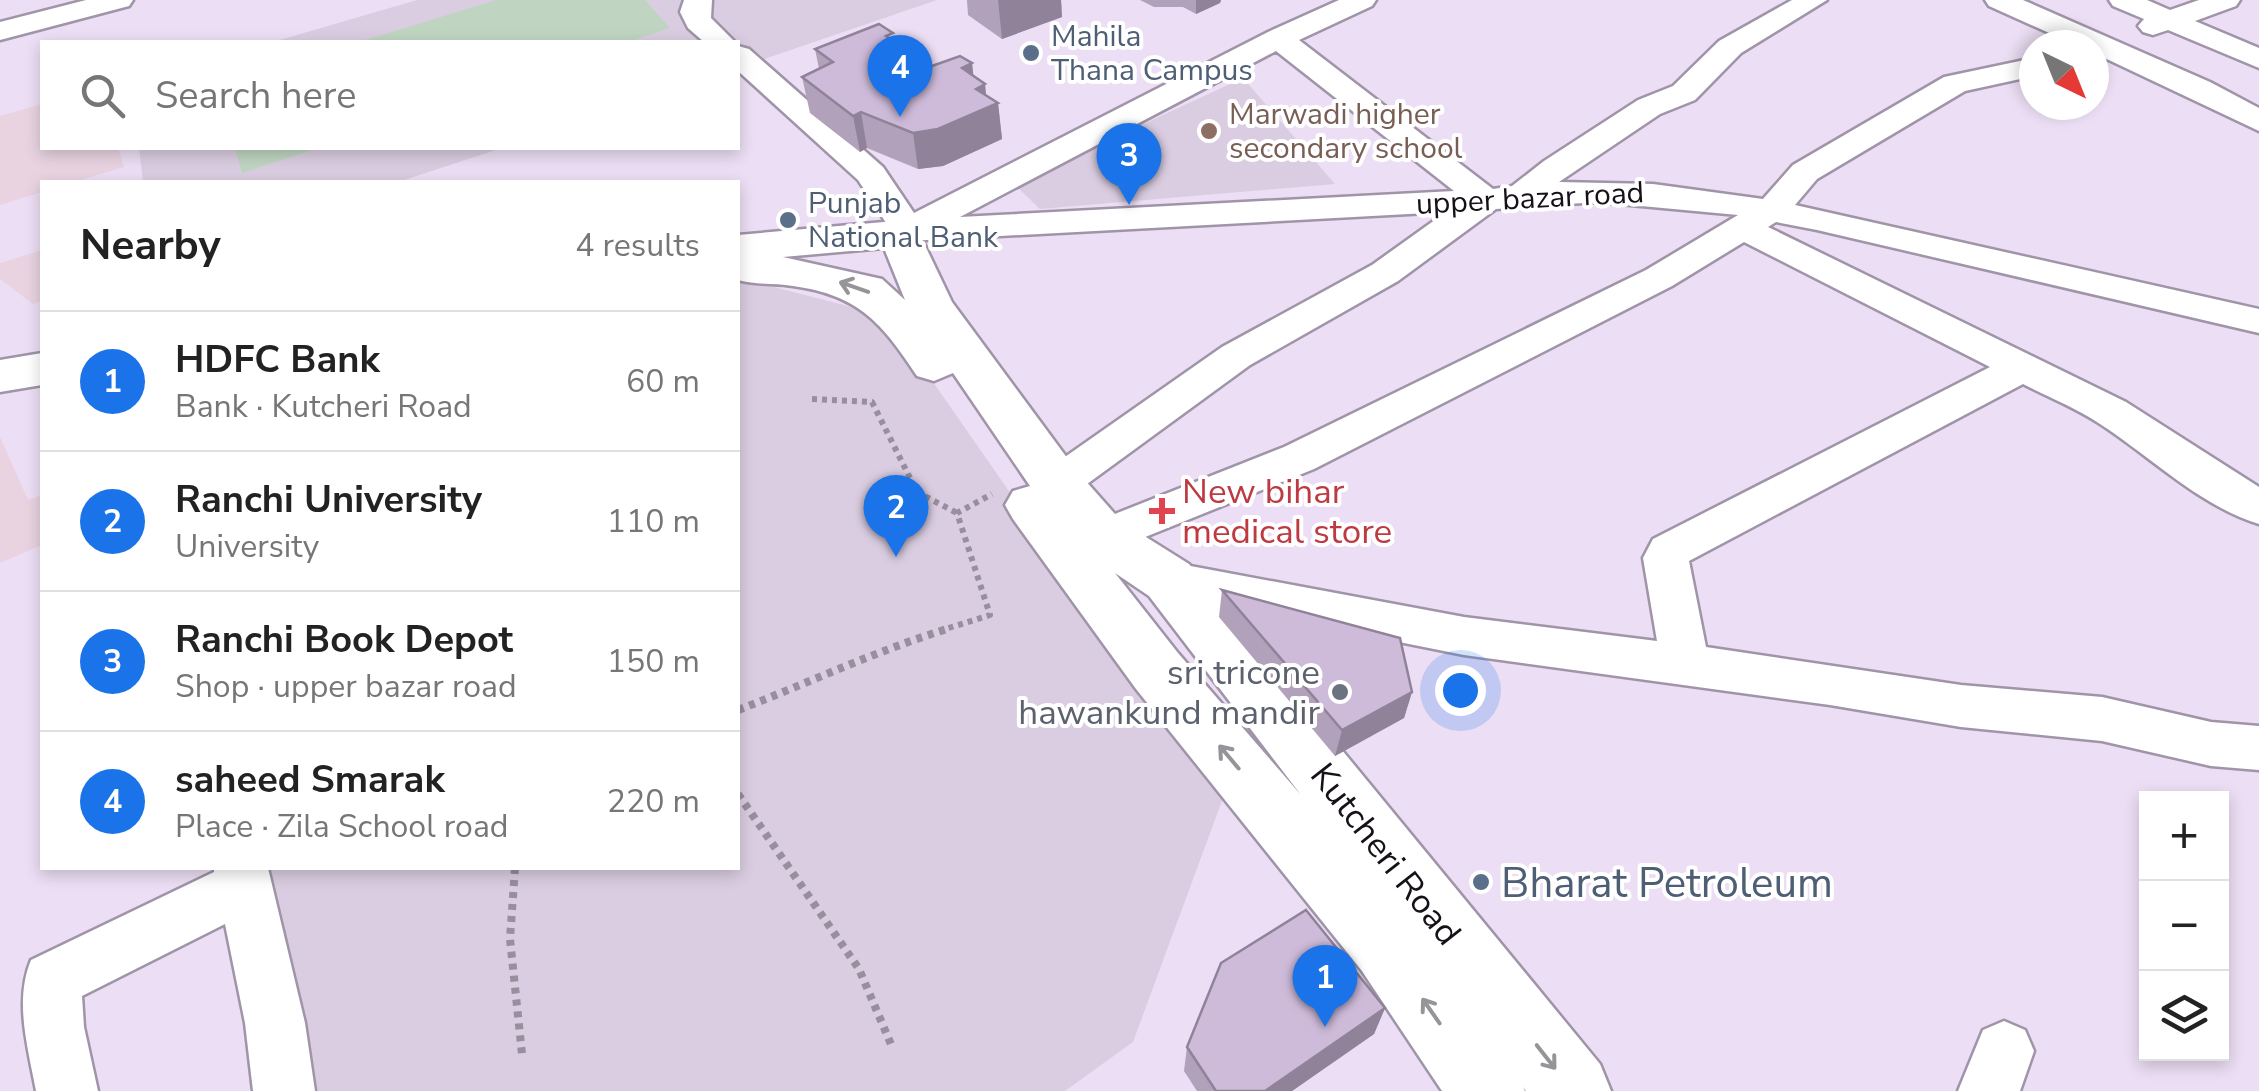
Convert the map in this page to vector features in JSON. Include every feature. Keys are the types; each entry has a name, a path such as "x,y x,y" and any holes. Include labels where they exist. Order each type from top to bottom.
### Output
{"main road":[{"path":"740,248 886,234"},
{"name":"Kutcheri Road","path":"886,234 905,244 930,306 1037,485 1104,538 1169,580 1573,1091"},
{"path":"740,270 762,267 795,272 866,289 910,331 1037,485 1157,671 1387,948 1487,1091"},
{"path":"0,338 40,335"},
{"path":"0,376 40,369"}],"street":[{"path":"0,31 119,0"},
{"path":"698,0 694,12 698,22 719,40"},
{"path":"740,57 872,174 886,234 1362,0"},
{"path":"1525,193 1649,107 1684,93 1730,47 1813,0"},
{"path":"1999,0 2061,30"},
{"path":"2122,0 2259,60"},
{"path":"2109,44 2226,0"},
{"path":"1037,485 1236,356 1385,272 1486,200 1278,38"},
{"path":"2109,52 2199,89 2259,121"},
{"path":"1104,538 1299,458 1581,319 1759,219 1805,172 1908,108 1955,84 2019,70"},
{"name":"upper bazar road","path":"886,234 1486,200 1525,193 1653,191 1759,219 2259,320"},
{"path":"1759,219 2112,412 2194,470 2259,508"},
{"path":"1684,667 1666,558 1669,551 2025,366"},
{"path":"1169,580 1464,636 1830,684 1961,706 2102,718 2211,744 2259,748"},
{"path":"67,1091 54,1027 52,980 244,876 275,1024 284,1091"}],"path":[{"path":"740,709 829,675 882,649 990,614 957,513 917,492 872,402 812,398"},
{"path":"957,513 1004,488 1037,485"},
{"path":"740,797 859,969 893,1049"},
{"path":"516,870 507,917 508,953 522,1054"}],"shaded area":[{"path":"417,0 937,0 740,67 740,40 280,40"},
{"name":"Marwadi higher secondary school","path":"1243,78 1335,184 1040,209 1014,184"},
{"path":"40,105 40,150 119,150 124,167 81,180 40,180 40,193 0,205 0,116"},
{"path":"139,150 496,150 404,180 143,180"},
{"path":"40,251 40,302 33,304 0,279 0,263"},
{"path":"740,279 887,316 1223,798 1133,1042 1065,1091 308,1091 249,870 740,870"},
{"path":"0,437 28,500 40,496 40,546 0,563"}],"green space":[{"path":"496,0 645,0 670,28 634,40 366,40"},
{"path":"236,150 312,150 242,173"}],"building":[{"path":"879,24 893,33 886,36 929,67 960,56 972,63 962,68 985,84 976,89 998,103 938,129 913,133 861,112 853,116 802,77 833,62 815,49"},
{"path":"1222,590 1400,638 1412,692 1342,730"},
{"path":"1306,910 1385,1008 1265,1091 1216,1091 1187,1047 1221,963"}],"place":[{"name":"Mahila Thana Campus","path":"1031,53"},
{"name":"saheed Smarak","path":"900,117"},
{"name":"Marwadi higher secondary school","path":"1209,131"},
{"name":"Ranchi Book Depot","path":"1129,205"},
{"name":"Punjab National Bank","path":"788,220"},
{"name":"New bihar medical store","path":"1162,511"},
{"name":"Ranchi University","path":"896,557"},
{"name":"sri tricone hawankund mandir","path":"1340,692"},
{"name":"Bharat Petroleum","path":"1481,882"},
{"name":"HDFC Bank","path":"1325,1027"}]}
